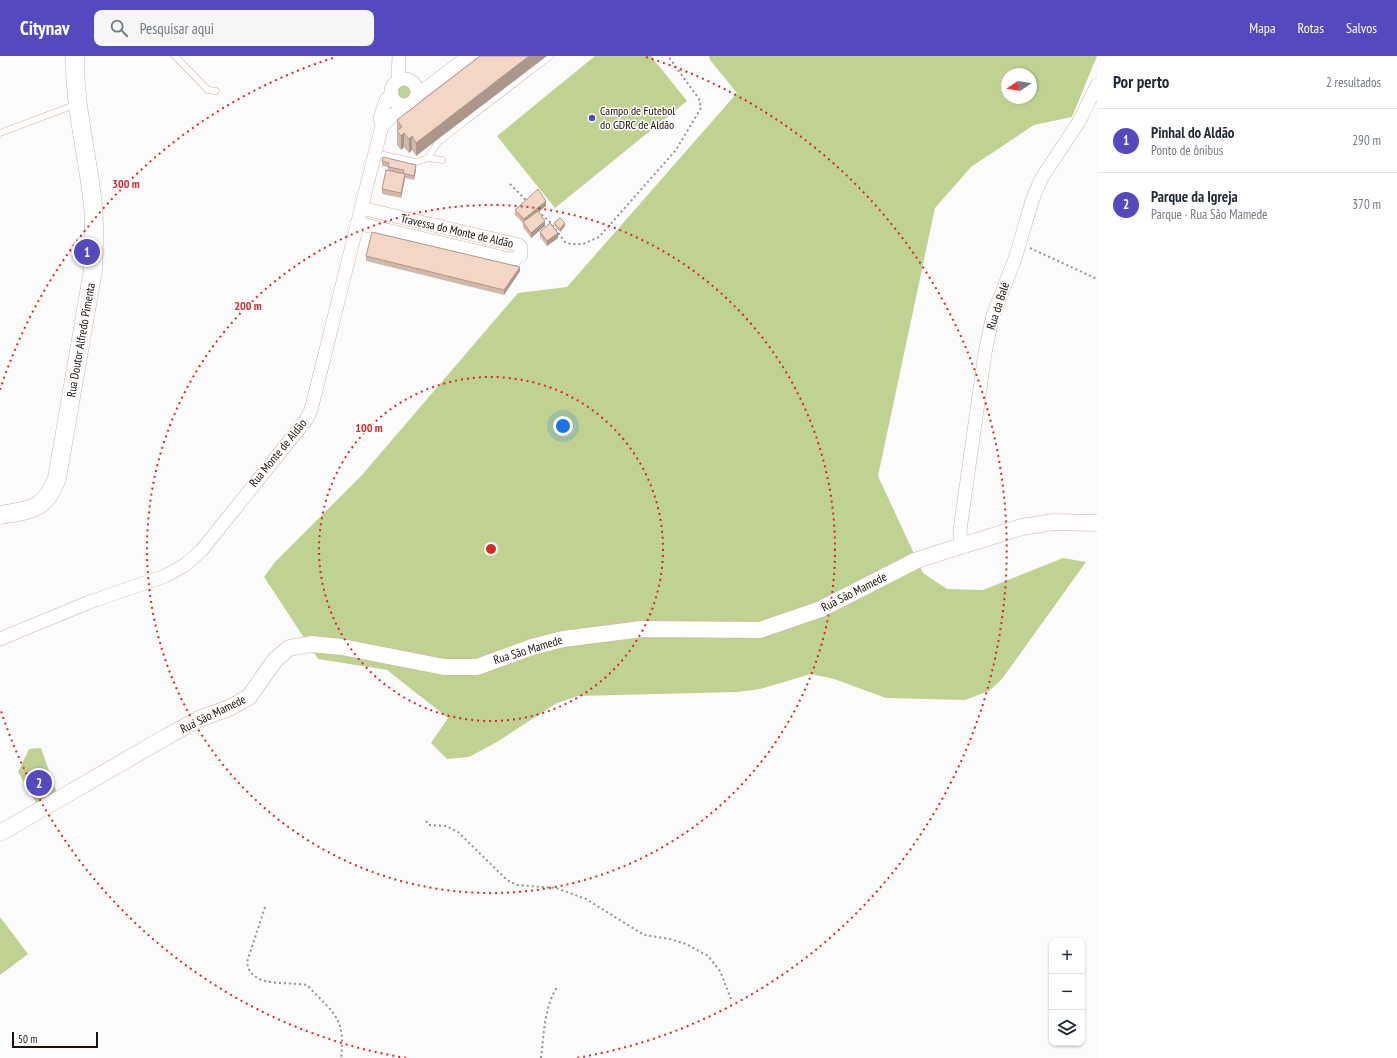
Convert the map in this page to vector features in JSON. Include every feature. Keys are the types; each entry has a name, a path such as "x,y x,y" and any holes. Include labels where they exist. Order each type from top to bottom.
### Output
{"main road":[{"name":"Rua Doutor Alfredo Pimenta","path":"0,515 38,507 52,493 57,478 93,270 95,236 93,205 74,78 75,56"}],"street":[{"path":"398,80 397,64 399,56"},
{"path":"382,126 404,105 412,102 417,95 468,56"},
{"path":"404,105 396,102 392,93 392,86 398,80 411,80 416,86 417,95"},
{"name":"Rua da Balé","path":"961,546 960,530 985,353 993,315 1020,244 1032,201 1041,180 1080,120 1097,85"},
{"name":"Rua Monte de Aldão","path":"0,639 87,603 165,576 185,566 201,552 252,485 293,437 311,410 382,126 380,118 386,100 392,93"},
{"name":"Travessa do Monte de Aldão","path":"357,224 509,259 515,259 522,255 521,247 519,245 361,208"},
{"name":"Rua São Mamede","path":"0,833 166,737 199,719 229,708 249,697 275,660 289,648 311,644 342,647 444,667 476,668 532,646 563,639 642,629 709,631 760,630 821,609 917,560 961,546 1022,527 1052,522 1097,523"}],"lane":[{"path":"175,56 208,90 216,91"},
{"path":"428,158 438,142 550,56"},
{"path":"0,133 78,103"},
{"path":"375,152 416,162 428,158 442,160"}],"path":[{"path":"537,211 550,222 565,242 577,244 595,240 676,150 701,108 701,103 668,56"},
{"path":"510,184 532,206"},
{"path":"1020,244 1097,279"},
{"path":"426,821 429,825 446,826 458,832 507,880 517,885 556,888 586,899 644,935 670,939 686,944 708,956 720,971 731,999"},
{"path":"265,907 247,962 248,970 254,978 264,981 307,985 340,1023 343,1034 342,1058"},
{"path":"542,1058 546,1012 557,987"}],"green space":[{"name":"Campo de Futebol do GDRC de Aldão","path":"595,56 651,56 687,101 555,208 497,136"},
{"path":"709,56 1097,56 1072,117 1034,125 971,167 935,208 878,476 923,573 947,589 983,590 1063,558 1086,562 1002,679 989,691 965,700 886,698 834,679 811,674 760,689 737,692 578,696 557,703 497,742 469,757 447,759 431,743 448,718 387,670 318,659 264,577 275,562 362,475 518,293 567,287 737,93 710,60"},
{"path":"404,84 410,86 412,92 410,98 404,100 398,98 396,92 398,86"},
{"path":"41,748 57,794 37,804 18,772 29,749"},
{"path":"0,917 28,954 0,975"}],"building":[{"path":"480,56 529,56 416,143 412,136 409,139 404,133 401,136 397,131 402,127 397,120"},
{"path":"383,157 416,165 414,176 403,173 404,170 388,167 389,163 382,161"},
{"path":"386,170 405,174 401,193 382,189"},
{"path":"538,189 546,201 524,219 515,210"},
{"path":"538,211 545,221 531,233 523,222"},
{"path":"560,218 565,223 560,229 554,223"},
{"path":"550,223 558,233 547,241 540,232"},
{"path":"372,232 520,267 504,290 366,256"}],"place":[{"name":"Campo de Futebol do GDRC de Aldão","path":"592,118"},
{"name":"Pinhal do Aldão","path":"87,252"},
{"name":"Parque da Igreja","path":"39,783"}]}
